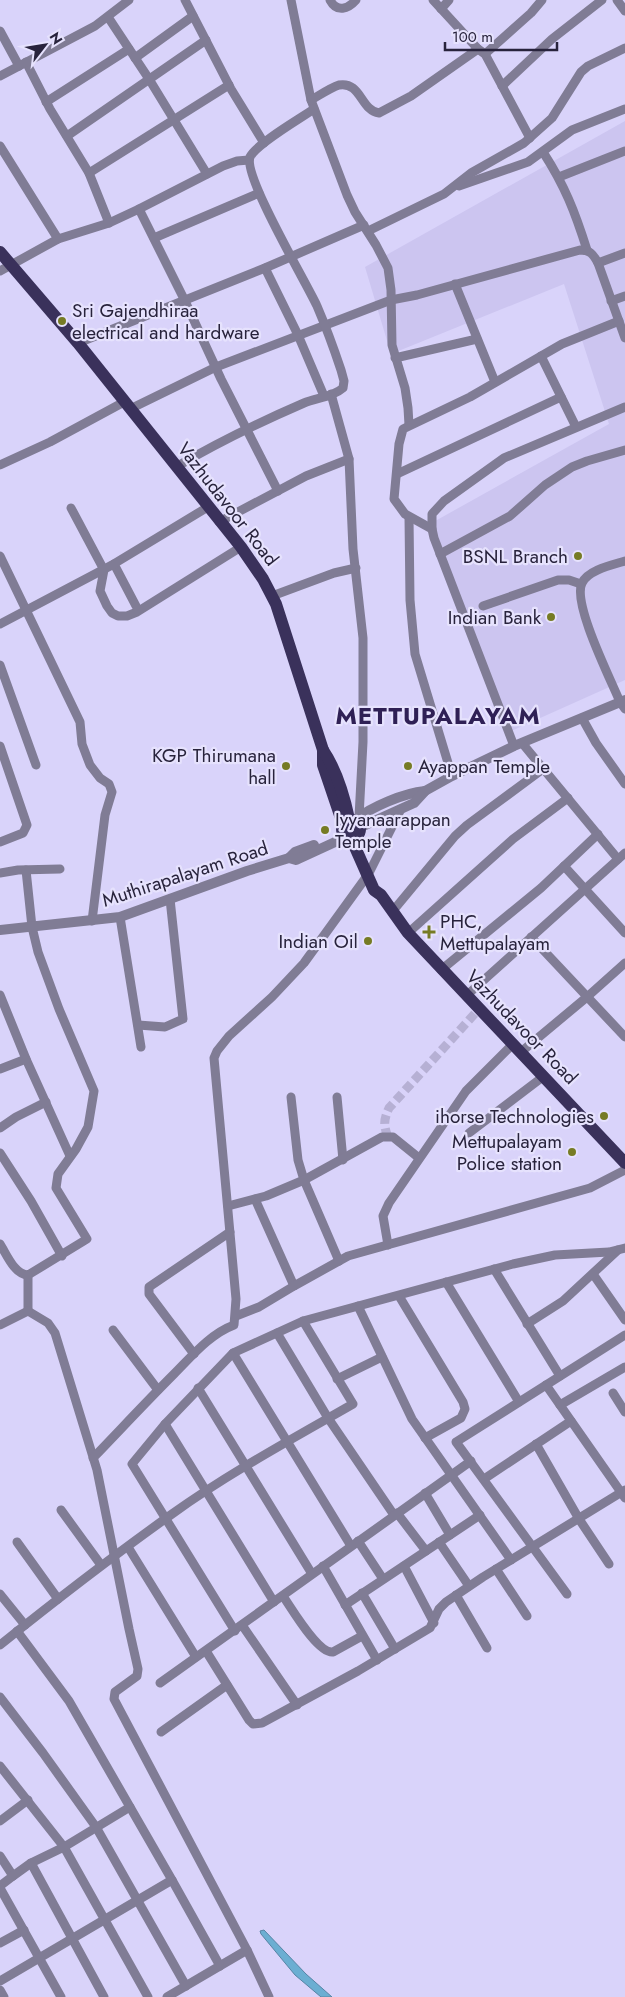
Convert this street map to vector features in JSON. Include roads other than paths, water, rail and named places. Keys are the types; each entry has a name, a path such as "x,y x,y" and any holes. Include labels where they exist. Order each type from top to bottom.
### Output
{"main road":[{"name":"Vazhudavoor Road","path":"0,252 5,268 78,343 219,522 241,547 263,579 272,596 323,750 323,765 351,828 368,874 380,886 381,895 392,912 441,970 624,1161"}],"street":[{"path":"0,76 89,29 129,0"},
{"path":"185,0 229,85 264,143"},
{"path":"291,0 305,78 313,105 347,195 388,268 392,345 405,388 409,426"},
{"path":"330,0 339,9 346,8 356,0"},
{"path":"433,0 481,51 530,138"},
{"path":"441,9 449,0"},
{"path":"176,467 246,429 306,402 341,390 344,381 312,297 259,192 249,160 252,154 339,86 349,85 356,89 368,107 374,113 379,113 411,96 481,51 531,13 542,0"},
{"path":"502,86 552,39 602,0"},
{"path":"617,0 625,11"},
{"path":"135,58 193,16"},
{"path":"108,17 207,174"},
{"path":"0,31 23,64 89,172 109,223"},
{"path":"67,136 206,40"},
{"path":"454,188 471,173 530,138 552,118 580,72 588,66 625,48"},
{"path":"46,102 129,49"},
{"path":"89,172 229,85"},
{"path":"78,343 184,299 366,228 454,188 519,166 543,152 572,130 625,109"},
{"path":"0,146 58,239"},
{"path":"559,177 625,151"},
{"path":"543,152 559,177 572,204 587,250 598,263 625,338"},
{"path":"5,268 58,239 109,223 140,210 231,163 249,160"},
{"path":"154,238 259,192"},
{"path":"140,210 278,491"},
{"path":"0,466 127,406 216,367 391,300 580,250 587,250"},
{"path":"598,263 625,253"},
{"path":"265,268 328,395 349,459 353,549 363,638 364,723 351,828"},
{"path":"455,284 495,382"},
{"path":"611,301 625,296"},
{"path":"432,529 410,517 398,506 394,499 403,429 463,400 579,336 619,321"},
{"path":"395,358 478,338"},
{"path":"541,356 576,426"},
{"path":"397,474 562,397"},
{"path":"466,996 584,888 622,856 598,834 543,768 518,744 440,554 432,529 432,514 498,463 514,453 625,407"},
{"path":"440,554 510,516 545,486 572,467 625,450"},
{"path":"219,522 320,469 349,459"},
{"path":"0,624 104,570 208,507"},
{"path":"71,508 104,570 100,591 103,598 112,613 118,616 126,616 241,547"},
{"path":"410,517 410,600 415,654 452,776"},
{"path":"0,556 80,722 82,744 90,765 100,778 109,784 112,792 105,815 94,921"},
{"path":"351,828 414,803 424,791 518,744 582,718 624,704 588,627 579,593 581,584 587,576 625,561"},
{"path":"114,564 136,606"},
{"path":"272,596 334,573 356,568"},
{"path":"483,606 558,580 568,580 581,584"},
{"path":"0,665 36,765"},
{"path":"582,718 596,743 625,784"},
{"path":"0,746 27,825 23,832 0,842"},
{"path":"392,912 455,836 543,768"},
{"path":"351,828 411,792 424,791"},
{"path":"408,933 513,839 568,798"},
{"path":"93,1458 194,1354 218,1333 234,1325 236,1316 230,1232 214,1058 229,1036 272,997 304,963 368,874 401,809"},
{"name":"Muthirapalayam Road","path":"0,930 94,921 116,917 289,858 295,852 351,828"},
{"path":"441,970 541,888 598,834"},
{"path":"564,866 625,933"},
{"path":"0,873 60,869"},
{"path":"0,1244 18,1271 28,1275 88,1239 56,1188 58,1174 88,1127 94,1091 59,1009 38,952 32,927 26,870"},
{"path":"138,1026 165,1027 182,1019 170,899"},
{"path":"116,917 141,1047"},
{"path":"531,937 625,1037"},
{"path":"388,1245 384,1212 466,1091 517,1048 587,998 625,962"},
{"path":"0,995 4,1015 70,1156"},
{"path":"0,1069 26,1059"},
{"path":"469,1133 544,1076"},
{"path":"291,1097 298,1160 304,1180 340,1261"},
{"path":"337,1098 343,1160"},
{"path":"0,1128 16,1116 46,1102"},
{"path":"228,1206 266,1196 304,1180 382,1137 393,1137 420,1158"},
{"path":"0,1153 32,1202 62,1256"},
{"path":"236,1316 259,1307 348,1256 590,1188 624,1161"},
{"path":"255,1199 294,1286"},
{"path":"194,1354 149,1294 149,1287 230,1232"},
{"path":"297,1705 238,1628 132,1464 165,1424 233,1353 303,1321 494,1269 554,1255 622,1249"},
{"path":"527,1324 563,1301 622,1249"},
{"path":"494,1269 560,1376"},
{"path":"593,1274 625,1320"},
{"path":"28,1275 28,1311"},
{"path":"446,1282 519,1402"},
{"path":"399,1296 463,1402 465,1409 461,1418 425,1438"},
{"path":"358,1306 412,1419 511,1560"},
{"path":"28,1311 48,1323 54,1332 93,1458 138,1669 137,1676 115,1692 114,1699 247,1950 269,1997"},
{"path":"0,1325 28,1311"},
{"path":"0,1645 101,1565 207,1491 246,1466 353,1404 303,1321"},
{"path":"113,1330 158,1390"},
{"path":"277,1333 328,1418 395,1514 426,1551"},
{"path":"567,1594 456,1442 625,1335"},
{"path":"233,1353 355,1544 384,1579"},
{"path":"337,1379 382,1357"},
{"path":"560,1406 625,1367"},
{"path":"206,1651 246,1716 253,1724 262,1723 377,1660 430,1628 439,1609 469,1586 533,1546 624,1494 546,1385"},
{"path":"198,1388 312,1574"},
{"path":"613,1393 625,1412"},
{"path":"484,1479 571,1421"},
{"path":"165,1424 274,1602"},
{"path":"536,1444 579,1519 609,1564"},
{"path":"160,1683 471,1461"},
{"path":"425,1493 430,1505 450,1535"},
{"path":"60,1510 101,1565"},
{"path":"345,1605 480,1516"},
{"path":"17,1542 58,1599"},
{"path":"439,1542 469,1586"},
{"path":"128,1547 196,1657"},
{"path":"323,1566 377,1660"},
{"path":"404,1566 434,1623"},
{"path":"496,1569 527,1616"},
{"path":"362,1593 395,1649"},
{"path":"0,1594 25,1624"},
{"path":"456,1595 488,1648"},
{"path":"283,1596 321,1648 329,1653 362,1636"},
{"path":"17,1631 69,1701 220,1966"},
{"path":"161,1732 227,1685"},
{"path":"0,1697 96,1827 186,1986"},
{"path":"0,1766 64,1847 148,1997"},
{"path":"0,1821 28,1800"},
{"path":"61,1997 0,1887 30,1863 64,1847 130,1807"},
{"path":"0,1856 13,1876"},
{"path":"30,1863 104,1997"},
{"path":"0,1981 172,1880"},
{"path":"0,1943 24,1930"},
{"path":"167,1997 247,1950"},
{"path":"0,1990 4,1997"}],"water":[{"path":"264,1930 306,1974 332,1997 321,1997 295,1975 261,1934 260,1931"}],"tunnel":[{"path":"388,1137 385,1122 389,1108 479,1009"}],"place":[{"name":"Sri Gajendhiraa electrical and hardware","path":"62,321"},
{"name":"BSNL Branch","path":"578,556"},
{"name":"Indian Bank","path":"551,617"},
{"name":"KGP Thirumana hall","path":"286,766"},
{"name":"Ayappan Temple","path":"408,766"},
{"name":"Iyyanaarappan Temple","path":"325,830"},
{"name":"PHC, Mettupalayam","path":"429,932"},
{"name":"Indian Oil","path":"368,941"},
{"name":"ihorse Technologies","path":"604,1116"},
{"name":"Mettupalayam Police station","path":"572,1152"}],"district":[{"name":"METTUPALAYAM","path":"438,715"}]}
